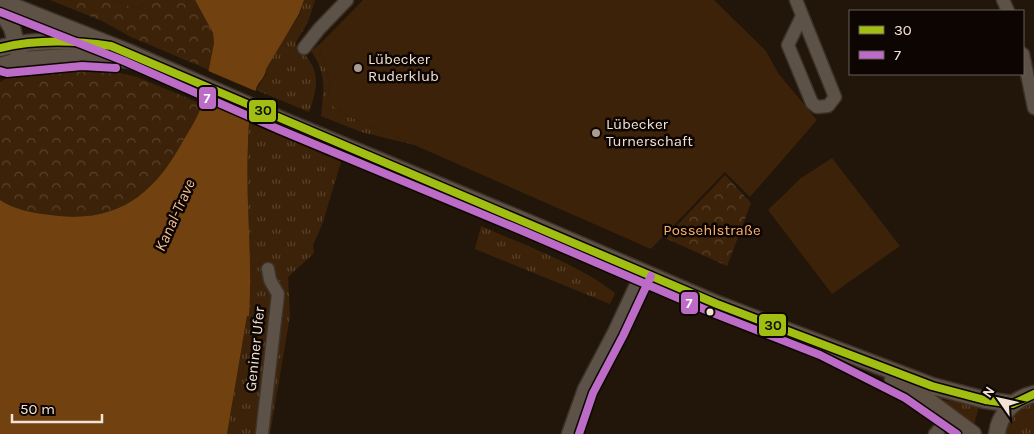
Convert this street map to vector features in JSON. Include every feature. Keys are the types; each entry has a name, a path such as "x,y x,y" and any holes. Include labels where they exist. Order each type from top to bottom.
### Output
{"main road":[{"path":"0,1 111,46 716,304 932,386 985,400 1013,404"},
{"path":"0,9 12,28 6,54"},
{"path":"6,54 62,40 111,46"},
{"path":"6,54 82,56 147,62"},
{"path":"824,346 910,389 973,434"},
{"path":"997,434 1001,420 1013,404 1032,390"}],"street":[{"path":"304,48 319,29 347,0"},
{"path":"796,0 835,97 828,106 817,107 812,103 788,45 802,16"},
{"path":"1024,59 1034,108"},
{"name":"Geniner Ufer","path":"262,434 278,294 270,280 268,269"},
{"path":"568,434 584,389 614,332 642,272"},
{"path":"935,434 950,416"}],"green space":[{"path":"50,0 114,0 135,8 150,0 195,0 213,33 214,43 209,70 131,37 102,21"},
{"path":"114,0 150,0 135,8"},
{"path":"304,0 315,0 308,22 295,44 309,60 316,75 315,92 309,112 256,90 266,74 266,69 276,51 300,14"},
{"name":"Lübecker Turnerschaft","path":"363,0 714,0 766,51 778,73 817,120 750,197 725,172 651,249 346,115 333,106 330,100 329,80 319,45"},
{"path":"319,45 329,80 330,100 333,106 346,115 415,145 361,132 321,116 322,75 320,67 311,51"},
{"path":"60,68 98,68 137,77 202,104 188,132 159,177 130,202 113,210 95,215 74,217 51,215 24,210 0,200 0,82 21,74"},
{"path":"249,123 341,162 322,225 313,245 314,253 288,277 290,316 270,434 227,434 247,316 249,316 250,268 247,147"},
{"path":"832,158 900,246 832,294 768,210 801,178"},
{"name":"Possehlstraße","path":"725,175 751,203 727,266 665,238"},
{"path":"481,226 567,264 600,282 615,293 610,304 475,249"},
{"path":"943,400 979,406 974,425"},
{"path":"1034,402 1034,434 1006,434 1016,414 1023,407"}],"water":[{"name":"Kanal-Trave","path":"195,0 304,0 299,14 257,86 251,109 247,164 250,273 249,316 247,316 227,434 0,434 0,200 18,209 38,213 74,217 95,215 113,210 130,202 159,177 188,132 202,104 214,43 213,33"}],"pier":[{"path":"206,70 258,92 252,123 200,101"}],"transit line":[{"name":"7","path":"0,12 124,61 278,129 713,313 820,355 905,398 957,434"},
{"name":"30","path":"0,48 55,41 111,46 717,304 932,386 985,400 1013,404 1034,394"},
{"name":"7","path":"0,71 7,73 82,66 116,68"},
{"name":"7","path":"579,434 593,393 623,336 651,276"}],"place":[{"name":"Lübecker Ruderklub","path":"358,68"},
{"name":"Lübecker Turnerschaft","path":"596,133"}]}
